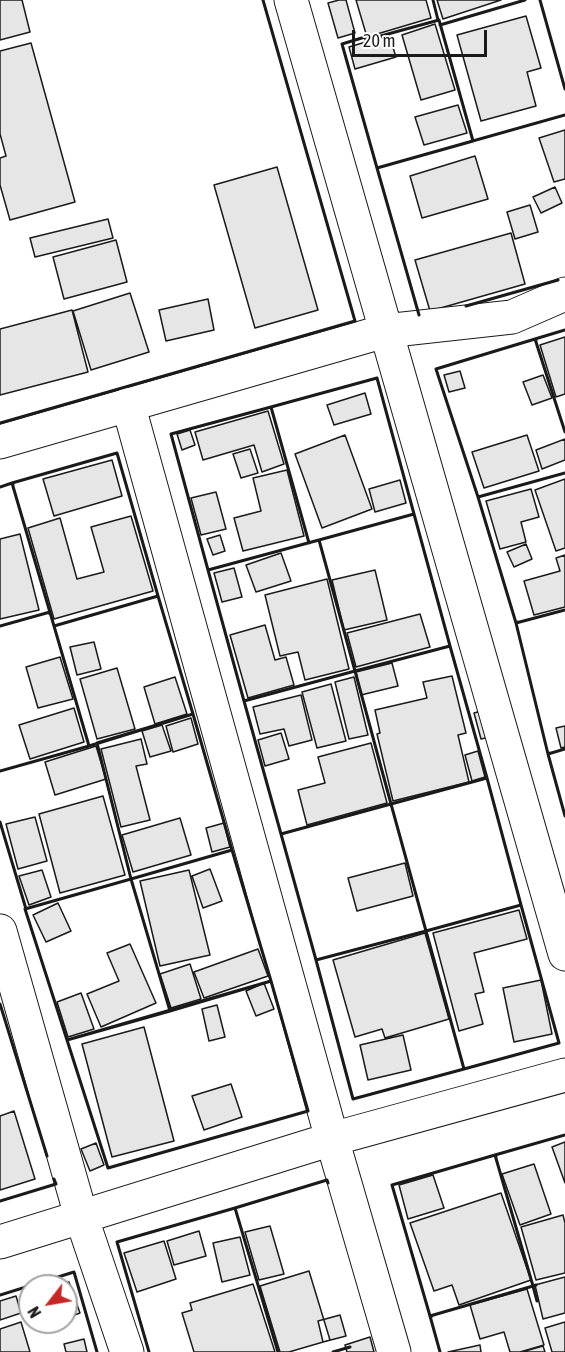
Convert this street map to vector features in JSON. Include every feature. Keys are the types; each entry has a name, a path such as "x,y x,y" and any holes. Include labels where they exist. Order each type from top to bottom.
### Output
{"street":[{"path":"291,0 565,954"},
{"path":"0,442 386,330 512,316 565,294"},
{"path":"128,404 332,1139 394,1352"},
{"path":"0,931 81,1216 127,1352"},
{"path":"0,1242 332,1139 565,1075"}],"building":[{"path":"0,0 22,0 30,32 0,40"},
{"path":"346,0 355,33 338,38 328,3"},
{"path":"356,0 426,0 431,18 367,37"},
{"path":"437,0 501,0 443,19"},
{"path":"526,16 541,68 527,72 536,106 481,121 457,35"},
{"path":"435,24 455,90 421,100 402,35"},
{"path":"389,35 396,57 355,69 349,47"},
{"path":"31,43 75,202 10,220 0,185 0,158 6,156 0,134 0,51"},
{"path":"458,105 467,133 424,145 415,117"},
{"path":"565,130 565,179 554,182 539,138"},
{"path":"475,156 488,199 422,218 410,176"},
{"path":"277,167 318,310 255,328 214,185"},
{"path":"555,187 562,203 541,213 533,197"},
{"path":"530,205 538,232 515,239 507,212"},
{"path":"108,219 113,238 35,257 30,238"},
{"path":"511,233 525,284 430,311 415,260"},
{"path":"116,240 127,282 64,299 53,257"},
{"path":"130,293 149,352 91,370 73,311"},
{"path":"208,299 214,330 166,341 159,310"},
{"path":"72,310 88,372 0,395 0,329"},
{"path":"565,337 565,394 556,397 540,345"},
{"path":"460,371 465,388 449,392 444,375"},
{"path":"543,375 552,398 532,405 523,382"},
{"path":"365,393 371,414 334,425 327,405"},
{"path":"268,411 284,464 262,472 254,445 203,460 195,432"},
{"path":"190,430 195,445 182,450 177,434"},
{"path":"345,435 372,509 322,528 295,454"},
{"path":"527,435 539,471 484,488 472,452"},
{"path":"565,439 565,460 542,469 536,450"},
{"path":"250,449 258,473 241,478 233,454"},
{"path":"112,460 122,496 54,516 43,479"},
{"path":"287,470 304,536 243,551 234,518 261,511 253,478"},
{"path":"565,479 565,548 556,551 535,490"},
{"path":"400,480 406,503 375,512 369,489"},
{"path":"531,489 539,517 521,522 526,542 500,549 486,501"},
{"path":"216,492 226,529 201,535 191,498"},
{"path":"131,516 153,591 54,619 28,528 60,518 77,579 104,572 91,527"},
{"path":"20,534 39,610 0,619 0,539"},
{"path":"220,535 225,551 213,555 207,539"},
{"path":"526,544 532,559 514,567 507,552"},
{"path":"281,553 291,581 256,592 246,565"},
{"path":"565,555 565,607 534,615 524,581 560,571 556,558"},
{"path":"234,568 242,597 222,602 214,573"},
{"path":"375,570 387,620 344,630 332,580"},
{"path":"327,579 349,669 305,680 298,652 280,656 265,595"},
{"path":"420,614 430,647 356,667 347,633"},
{"path":"265,625 275,660 286,657 294,685 248,698 230,635"},
{"path":"94,642 101,669 77,675 70,647"},
{"path":"60,657 73,699 38,708 26,667"},
{"path":"392,663 398,686 361,695 356,672"},
{"path":"117,668 135,729 97,739 80,679"},
{"path":"452,676 466,733 458,735 469,782 393,801 377,734 380,733 375,710 427,698 423,682"},
{"path":"175,677 187,714 155,724 144,687"},
{"path":"354,677 368,735 349,739 335,682"},
{"path":"331,684 346,741 317,748 302,692"},
{"path":"301,695 312,740 289,746 284,729 260,734 253,707"},
{"path":"74,708 84,742 30,759 19,725"},
{"path":"491,708 498,735 481,739 474,713"},
{"path":"191,718 198,744 173,752 166,726"},
{"path":"162,725 171,751 150,757 142,731"},
{"path":"565,726 565,747 561,748 556,728"},
{"path":"281,733 289,759 265,766 258,740"},
{"path":"141,739 147,764 136,766 150,820 121,827 101,749"},
{"path":"371,743 387,803 307,825 298,790 325,783 318,757"},
{"path":"96,746 106,779 55,795 45,762"},
{"path":"478,751 485,777 472,781 465,755"},
{"path":"103,796 125,875 60,893 39,814"},
{"path":"35,817 47,861 18,869 6,824"},
{"path":"180,818 191,855 133,872 122,835"},
{"path":"224,823 230,847 212,852 206,828"},
{"path":"405,863 413,896 357,911 348,878"},
{"path":"210,869 222,901 203,908 192,876"},
{"path":"42,870 51,897 29,905 19,876"},
{"path":"189,870 210,955 160,966 140,881"},
{"path":"58,903 71,931 46,942 33,915"},
{"path":"519,910 527,939 474,953 484,992 475,994 483,1024 459,1031 433,933"},
{"path":"425,933 449,1019 385,1038 382,1029 355,1037 333,960"},
{"path":"130,944 156,1003 101,1027 87,994 119,981 107,953"},
{"path":"258,949 268,976 204,998 194,972"},
{"path":"190,964 201,999 171,1008 160,974"},
{"path":"541,980 552,1034 514,1042 503,988"},
{"path":"264,983 274,1009 256,1016 246,991"},
{"path":"81,993 94,1029 68,1037 57,1002"},
{"path":"217,1005 225,1037 209,1041 202,1009"},
{"path":"144,1027 174,1141 112,1157 82,1044"},
{"path":"403,1035 411,1070 368,1080 360,1045"},
{"path":"231,1084 242,1117 204,1130 192,1096"},
{"path":"14,1111 35,1179 0,1190 0,1116"},
{"path":"565,1142 565,1183 552,1147"},
{"path":"96,1143 104,1165 90,1171 81,1149"},
{"path":"534,1164 551,1214 520,1225 502,1174"},
{"path":"433,1175 444,1208 408,1219 399,1185"},
{"path":"501,1193 531,1280 459,1305 452,1285 434,1291 410,1223"},
{"path":"563,1215 565,1273 536,1280 521,1227"},
{"path":"270,1226 284,1274 259,1280 245,1232"},
{"path":"199,1231 206,1256 174,1265 167,1241"},
{"path":"240,1237 250,1275 222,1282 213,1243"},
{"path":"164,1241 176,1279 137,1292 124,1253"},
{"path":"309,1271 330,1340 289,1352 280,1352 260,1286"},
{"path":"565,1277 565,1313 543,1319 535,1285"},
{"path":"253,1284 275,1352 194,1352 182,1313 192,1310 190,1303"},
{"path":"527,1289 544,1345 520,1352 510,1352 504,1332 480,1339 470,1305"},
{"path":"16,1296 18,1314 0,1320 0,1301"},
{"path":"340,1315 346,1336 323,1342 318,1321"},
{"path":"565,1322 565,1352 552,1352 545,1328"},
{"path":"18,1323 18,1334 25,1334 30,1352 0,1352 0,1329"},
{"path":"370,1337 374,1352 347,1352 345,1345"},
{"path":"84,1339 87,1352 66,1352 64,1344"},
{"path":"480,1345 481,1352 448,1352"},
{"path":"543,1346 545,1352 522,1352"}],"wall":[{"path":"0,423 355,321 263,0"},
{"path":"433,0 438,20"},
{"path":"440,25 525,0"},
{"path":"540,0 565,89"},
{"path":"439,20 473,141 377,168 342,44 365,37 366,40 439,20"},
{"path":"419,315 377,168 565,115"},
{"path":"466,306 558,280"},
{"path":"536,341 535,339 565,330"},
{"path":"565,432 535,339 436,369 478,497 565,473"},
{"path":"309,543 271,407 171,434 208,570 319,540 414,514 377,378 271,407 309,543"},
{"path":"117,453 158,596 54,626 12,483 117,453"},
{"path":"0,487 12,483 13,485"},
{"path":"478,497 516,623 565,610"},
{"path":"414,514 450,646 355,671 319,540 414,514"},
{"path":"319,540 355,671 244,701 208,570 319,540"},
{"path":"158,596 193,714 89,746 54,626 158,596"},
{"path":"0,626 50,612 50,614"},
{"path":"518,622 516,623 548,754 565,749"},
{"path":"450,646 487,778 391,804 355,671 450,646"},
{"path":"355,671 391,804 281,834 244,701 355,671"},
{"path":"193,714 232,850 131,879 97,743 193,714"},
{"path":"0,771 89,746"},
{"path":"550,753 548,754 565,816"},
{"path":"487,778 521,905 426,931 391,804 487,778"},
{"path":"391,804 426,931 316,960 281,834 391,804"},
{"path":"0,822 26,909"},
{"path":"232,850 271,981 170,1011 131,879 232,850"},
{"path":"131,879 170,1011 67,1040 25,909 131,879"},
{"path":"521,905 559,1043 464,1069 426,931 521,905"},
{"path":"426,931 464,1069 353,1099 316,960 426,931"},
{"path":"271,981 308,1111 108,1168 67,1040 271,981"},
{"path":"0,1004 47,1156"},
{"path":"496,1157 495,1155 565,1135"},
{"path":"495,1155 533,1286 430,1316 392,1185 495,1155"},
{"path":"0,1201 56,1184 54,1179"},
{"path":"278,1352 235,1208 327,1180 328,1183"},
{"path":"149,1352 117,1242 235,1208"},
{"path":"0,1295 74,1272 97,1352"},
{"path":"536,1285 533,1286 537,1301"},
{"path":"432,1316 430,1316 440,1352"},
{"path":"333,1352 350,1347"}]}
